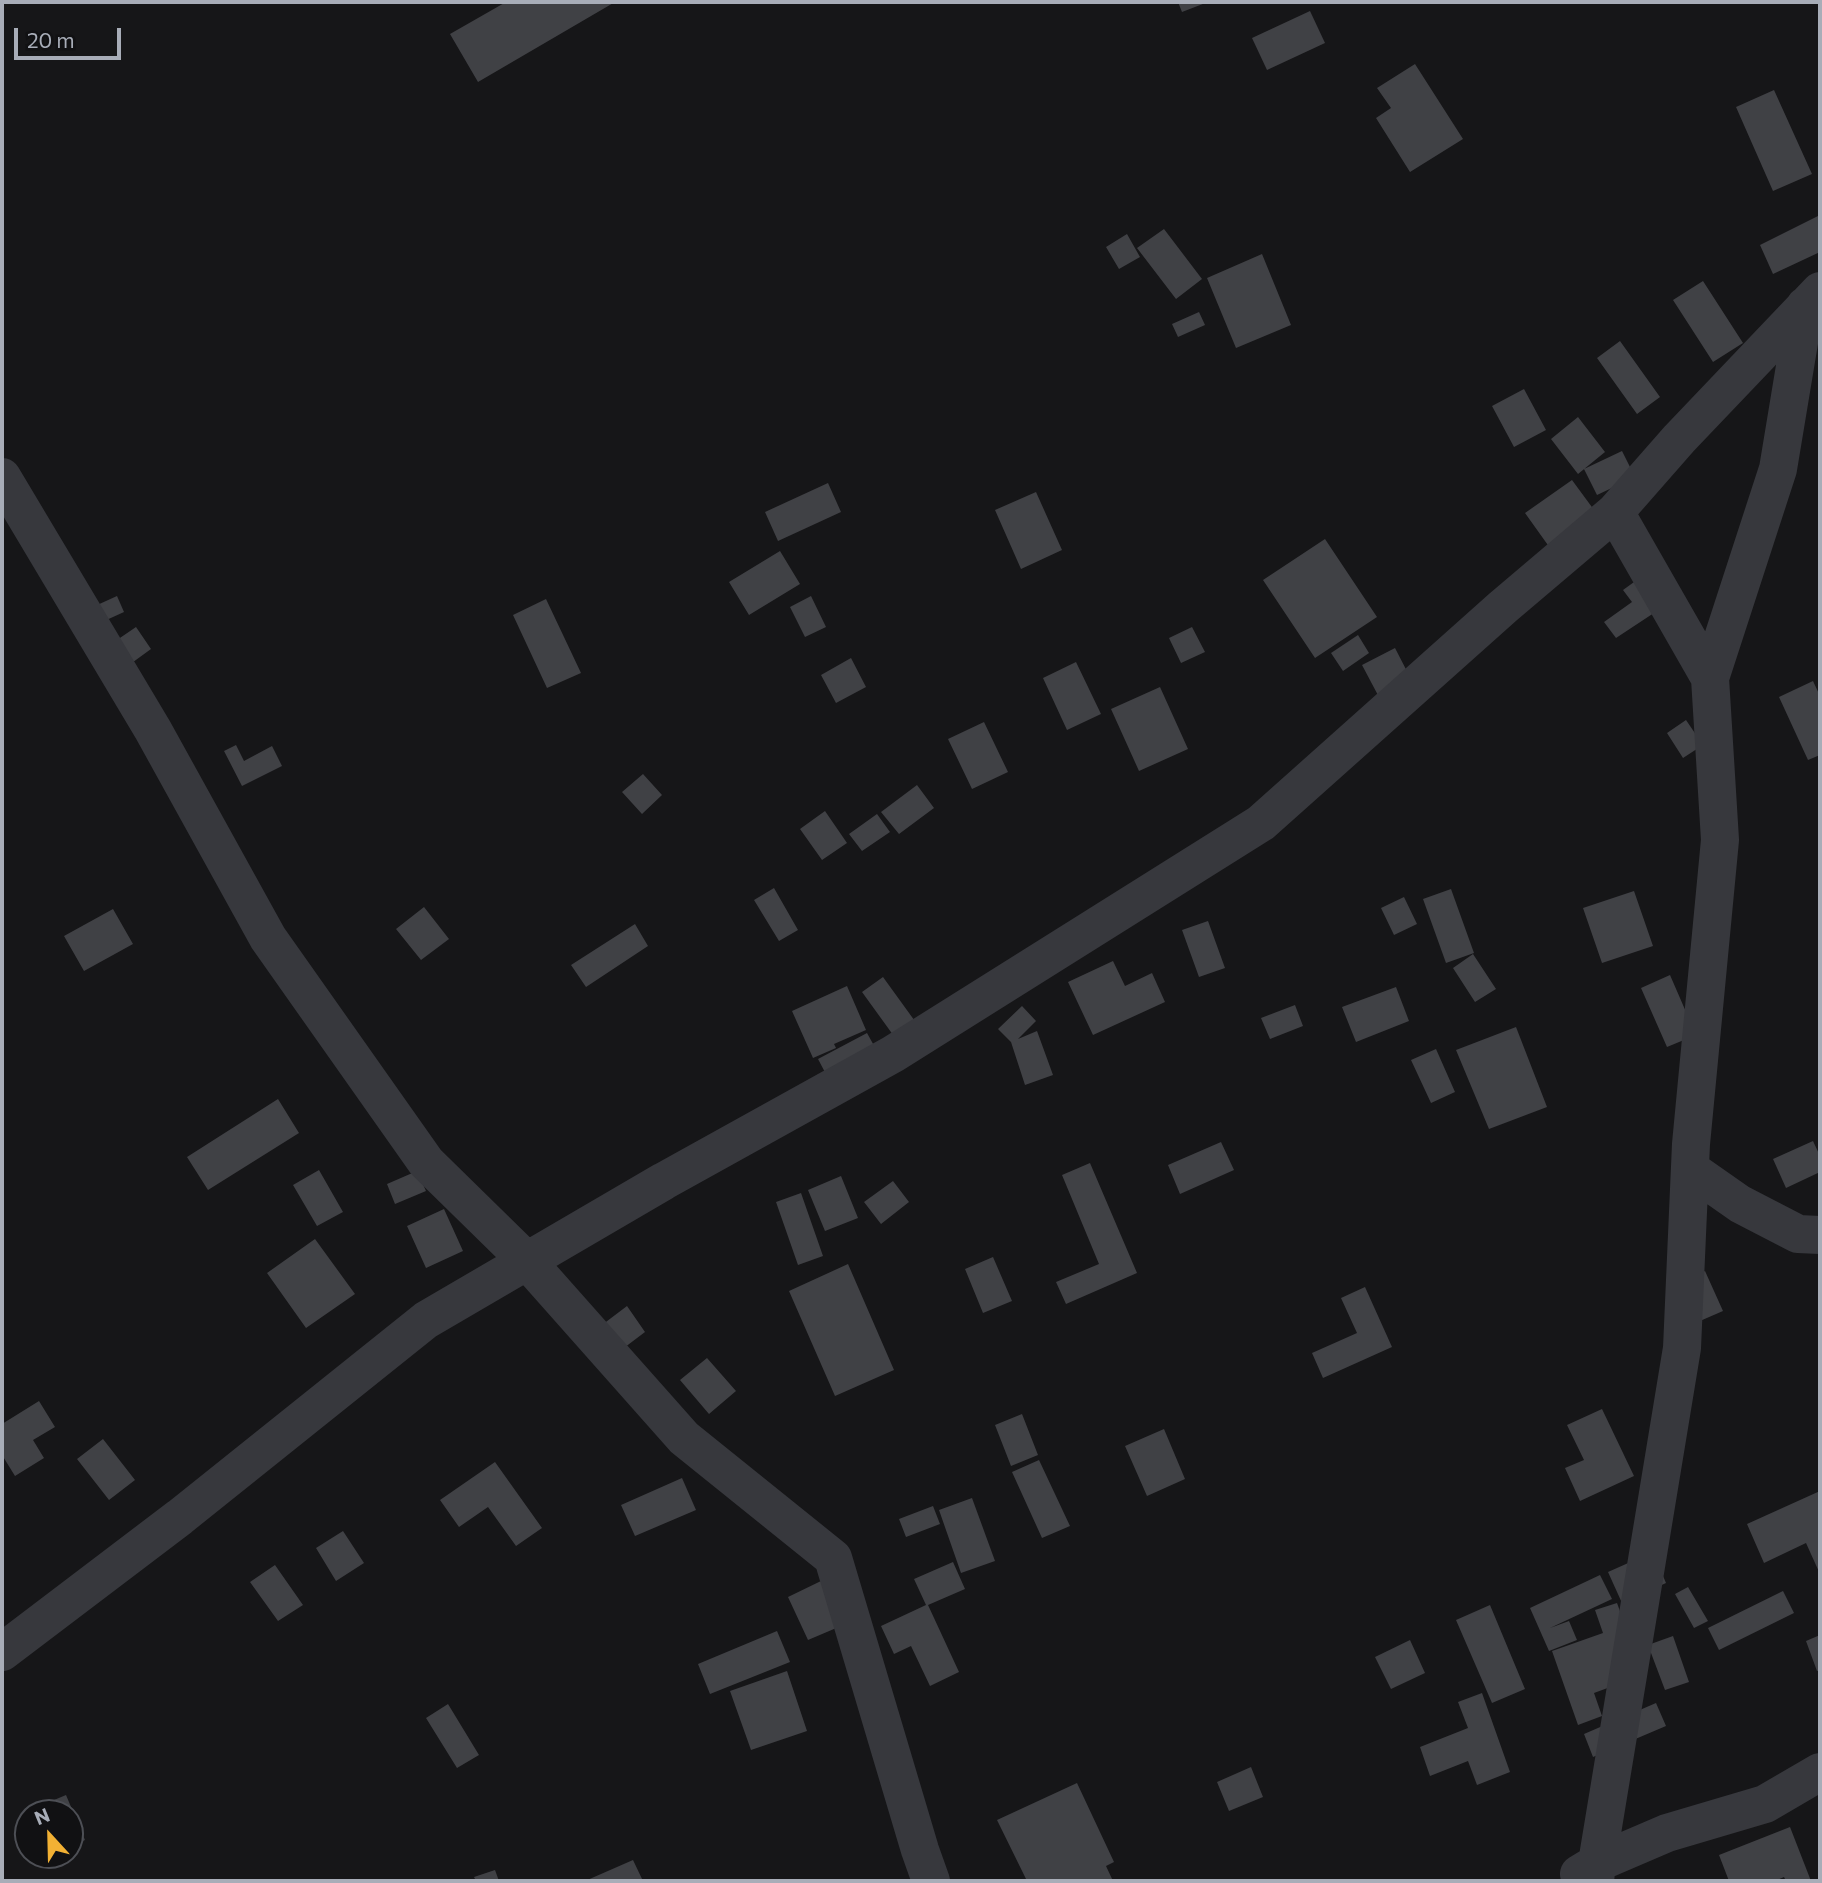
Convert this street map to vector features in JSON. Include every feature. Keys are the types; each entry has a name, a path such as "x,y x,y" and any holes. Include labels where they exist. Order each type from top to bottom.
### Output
{"street":[{"path":"2,1653 191,1508 426,1320 676,1174 893,1055 1261,822 1503,607 1615,512 1679,439 1815,312"},
{"path":"1587,1875 1682,1348 1690,1168 1720,840 1710,678 1778,470 1815,312"},
{"path":"2,477 153,730 268,938 426,1162 527,1261 684,1438 833,1558 931,1881"},
{"path":"1615,512 1710,678"},
{"path":"1690,1168 1740,1204 1798,1234 1820,1235"},
{"path":"1587,1875 1667,1833 1765,1804 1820,1772"}],"building":[{"path":"506,2 615,2 478,82 450,34"},
{"path":"1178,2 1208,2 1182,12"},
{"path":"1310,11 1325,43 1267,70 1252,38"},
{"path":"1415,64 1463,139 1410,172 1376,118 1391,108 1377,88"},
{"path":"1774,90 1812,174 1773,191 1736,107"},
{"path":"1820,215 1820,252 1773,274 1760,245"},
{"path":"1164,229 1202,279 1176,299 1137,248"},
{"path":"1127,234 1140,257 1119,269 1106,247"},
{"path":"1262,254 1291,325 1236,348 1207,278"},
{"path":"1703,281 1743,343 1713,362 1673,300"},
{"path":"1199,312 1205,325 1178,337 1172,324"},
{"path":"1620,341 1660,397 1637,414 1597,358"},
{"path":"1524,389 1546,430 1514,447 1492,406"},
{"path":"1578,417 1605,452 1578,474 1551,439"},
{"path":"1622,451 1635,477 1597,495 1584,469"},
{"path":"1572,480 1597,514 1550,548 1525,513"},
{"path":"828,483 841,512 778,541 765,512"},
{"path":"1036,492 1062,550 1021,569 995,510"},
{"path":"1325,539 1377,617 1315,658 1263,580"},
{"path":"780,551 800,584 749,615 729,582"},
{"path":"1641,577 1663,607 1616,638 1604,622 1632,602 1623,590"},
{"path":"117,596 124,612 91,627 84,611"},
{"path":"811,596 826,627 805,637 790,607"},
{"path":"546,599 581,673 547,688 513,615"},
{"path":"136,627 151,649 129,665 114,642"},
{"path":"1192,627 1205,652 1181,663 1169,638"},
{"path":"1358,635 1369,653 1343,671 1331,653"},
{"path":"1395,648 1412,681 1380,699 1362,665"},
{"path":"851,658 866,687 836,703 821,675"},
{"path":"1076,662 1101,714 1067,730 1043,678"},
{"path":"1813,681 1820,696 1820,755 1808,760 1779,697"},
{"path":"1160,687 1188,749 1139,771 1111,709"},
{"path":"1686,720 1703,745 1683,758 1667,733"},
{"path":"984,722 1008,772 972,789 948,739"},
{"path":"236,745 244,761 272,746 282,766 242,786 224,751"},
{"path":"643,774 662,795 642,814 622,792"},
{"path":"917,785 934,808 899,834 881,812"},
{"path":"825,811 847,843 822,860 800,829"},
{"path":"877,814 890,832 862,851 849,834"},
{"path":"774,888 798,930 779,941 754,900"},
{"path":"1451,889 1474,953 1446,963 1423,899"},
{"path":"1634,891 1653,946 1602,963 1583,908"},
{"path":"1404,897 1417,924 1394,935 1381,908"},
{"path":"424,907 449,939 421,960 396,929"},
{"path":"113,909 133,944 84,971 64,936"},
{"path":"1208,921 1225,968 1199,977 1182,930"},
{"path":"635,924 648,946 586,987 571,965"},
{"path":"1473,954 1496,989 1475,1002 1453,968"},
{"path":"1113,961 1125,986 1152,973 1165,1002 1093,1035 1068,982"},
{"path":"1670,975 1696,1035 1667,1047 1641,988"},
{"path":"883,977 917,1024 896,1039 862,992"},
{"path":"847,986 866,1030 834,1044 836,1048 813,1058 792,1011"},
{"path":"1396,987 1409,1021 1356,1042 1342,1007"},
{"path":"1295,1005 1303,1026 1270,1039 1261,1018"},
{"path":"1022,1006 1036,1021 1018,1039 1037,1031 1053,1075 1025,1085 1011,1042 998,1029"},
{"path":"1516,1027 1547,1107 1489,1129 1456,1050"},
{"path":"867,1033 877,1051 828,1078 818,1059"},
{"path":"1436,1049 1455,1092 1431,1103 1411,1060"},
{"path":"278,1099 299,1133 208,1190 187,1157"},
{"path":"1813,1141 1820,1156 1820,1172 1786,1188 1773,1159"},
{"path":"1221,1142 1234,1170 1180,1194 1168,1165"},
{"path":"1090,1163 1137,1273 1066,1304 1056,1282 1099,1264 1062,1175"},
{"path":"319,1170 343,1212 317,1226 293,1185"},
{"path":"417,1171 426,1191 395,1204 387,1184"},
{"path":"841,1176 858,1218 825,1231 808,1190"},
{"path":"893,1181 909,1202 881,1224 864,1202"},
{"path":"801,1193 823,1256 798,1265 776,1202"},
{"path":"444,1209 463,1251 426,1268 407,1226"},
{"path":"315,1239 355,1294 306,1328 267,1273"},
{"path":"993,1257 1012,1301 983,1313 965,1269"},
{"path":"848,1264 894,1370 835,1396 789,1291"},
{"path":"1705,1271 1723,1311 1693,1324 1676,1285"},
{"path":"1365,1287 1392,1347 1323,1378 1312,1353 1357,1333 1341,1298"},
{"path":"627,1306 645,1332 608,1360 590,1334"},
{"path":"707,1358 736,1391 709,1414 680,1380"},
{"path":"39,1401 55,1427 33,1440 44,1458 15,1476 2,1455 2,1424"},
{"path":"1602,1409 1634,1476 1580,1501 1565,1468 1584,1460 1567,1425"},
{"path":"1022,1414 1038,1455 1011,1466 995,1425"},
{"path":"1164,1429 1185,1479 1147,1496 1125,1446"},
{"path":"103,1439 135,1480 109,1500 77,1459"},
{"path":"1039,1460 1070,1526 1042,1538 1012,1472"},
{"path":"495,1462 542,1528 516,1546 488,1507 459,1527 440,1500"},
{"path":"682,1478 696,1510 635,1536 621,1505"},
{"path":"1820,1491 1820,1574 1806,1543 1764,1563 1747,1524"},
{"path":"972,1498 995,1561 961,1573 939,1510"},
{"path":"933,1506 940,1524 906,1537 899,1519"},
{"path":"343,1531 364,1563 336,1581 316,1548"},
{"path":"1653,1552 1666,1583 1622,1603 1608,1572"},
{"path":"953,1562 965,1589 928,1605 959,1672 930,1686 911,1646 894,1654 881,1626 926,1605 914,1579"},
{"path":"275,1565 303,1605 278,1621 250,1582"},
{"path":"1600,1575 1612,1599 1550,1628 1569,1621 1577,1640 1549,1651 1530,1608"},
{"path":"821,1581 841,1626 808,1640 788,1597"},
{"path":"1688,1587 1708,1621 1694,1628 1675,1594"},
{"path":"1783,1591 1794,1613 1719,1650 1708,1628"},
{"path":"1617,1603 1643,1675 1594,1693 1602,1716 1578,1725 1552,1651 1603,1633 1595,1610"},
{"path":"1490,1605 1525,1689 1492,1703 1456,1620"},
{"path":"777,1631 790,1662 710,1694 698,1664"},
{"path":"1820,1635 1820,1670 1817,1671 1806,1641"},
{"path":"1673,1636 1689,1682 1665,1690 1648,1645"},
{"path":"1410,1640 1425,1673 1391,1689 1375,1657"},
{"path":"787,1671 807,1731 751,1750 730,1691"},
{"path":"1482,1693 1510,1772 1477,1785 1468,1761 1430,1776 1420,1747 1468,1728 1458,1702"},
{"path":"1656,1703 1666,1726 1593,1757 1584,1734"},
{"path":"448,1704 479,1755 457,1768 426,1718"},
{"path":"1251,1767 1263,1797 1229,1811 1217,1782"},
{"path":"1077,1783 1114,1862 1106,1866 1113,1881 1027,1881 997,1820"},
{"path":"1790,1827 1811,1881 1786,1881 1784,1877 1775,1881 1729,1881 1719,1855"},
{"path":"633,1860 643,1881 585,1881"},
{"path":"495,1870 499,1881 476,1881 474,1877"}]}
